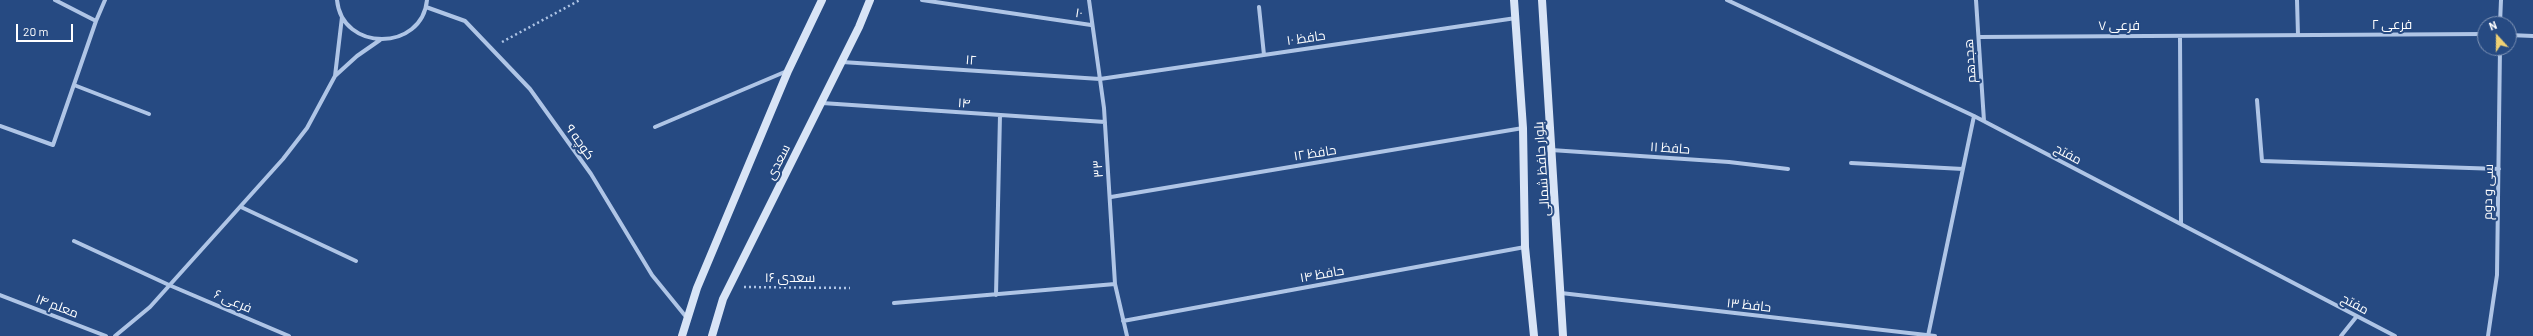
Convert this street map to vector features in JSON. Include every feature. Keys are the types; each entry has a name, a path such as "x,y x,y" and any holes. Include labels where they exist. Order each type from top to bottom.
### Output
{"street":[{"path":"55,0 96,21"},
{"path":"0,126 53,145 96,21 105,0"},
{"path":"335,76 342,17 337,0"},
{"path":"342,17 352,29 364,37 380,40 395,39 409,32 420,21 426,7 427,0"},
{"name":"سعدی","path":"682,336 697,288 788,71 822,0"},
{"name":"سعدی","path":"712,336 729,287 842,62 870,0"},
{"name":"۱۰","path":"922,0 1091,25"},
{"name":"۳۳","path":"1089,0 1091,25 1105,122 1111,197 1115,284 1127,336"},
{"name":"بلوار حافظ شمالی","path":"1514,0 1523,128 1525,247 1534,336"},
{"name":"بلوار حافظ شمالی","path":"1542,0 1563,336"},
{"name":"مفتح","path":"1727,0 1984,121 2395,336"},
{"name":"هجدهم","path":"1976,0 1984,121"},
{"path":"2297,0 2298,35"},
{"path":"2500,0 2500,16"},
{"name":"کوچه ۹","path":"426,7 465,21 530,89 590,174 652,275 687,318"},
{"path":"1259,7 1264,55"},
{"name":"حافظ ۱۰","path":"1100,79 1516,18"},
{"name":"فرعی ۲","path":"2260,36 2477,34"},
{"path":"2517,35 2533,36"},
{"path":"2180,36 2181,224"},
{"name":"فرعی ۷","path":"1979,37 2260,36"},
{"path":"114,336 150,307 283,159 307,128 335,76 357,56 380,40"},
{"name":"سی و دوم","path":"2488,336 2497,275 2500,56"},
{"name":"۱۲","path":"842,62 1100,79"},
{"path":"655,127 788,71"},
{"path":"74,85 149,114"},
{"path":"2257,100 2262,161 2498,169"},
{"name":"۱۴","path":"821,103 1105,122"},
{"path":"996,295 1000,115"},
{"path":"1928,336 1974,116"},
{"name":"حافظ ۱۲","path":"1111,197 1523,128"},
{"name":"حافظ ۱۱","path":"1551,150 1730,162 1788,168"},
{"path":"1851,163 1962,169"},
{"path":"241,207 356,261"},
{"name":"فرعی ۶","path":"74,240 169,285 289,336"},
{"name":"حافظ ۱۴","path":"1124,321 1525,247"},
{"path":"894,304 1115,284"},
{"name":"حافظ ۱۳","path":"1561,294 1935,336"},
{"name":"معلم ۱۴","path":"0,295 106,336"},
{"path":"2341,336 2357,316"}],"path":[{"path":"491,48 580,0"},
{"name":"سعدی ۱۶","path":"729,287 850,288"}]}
